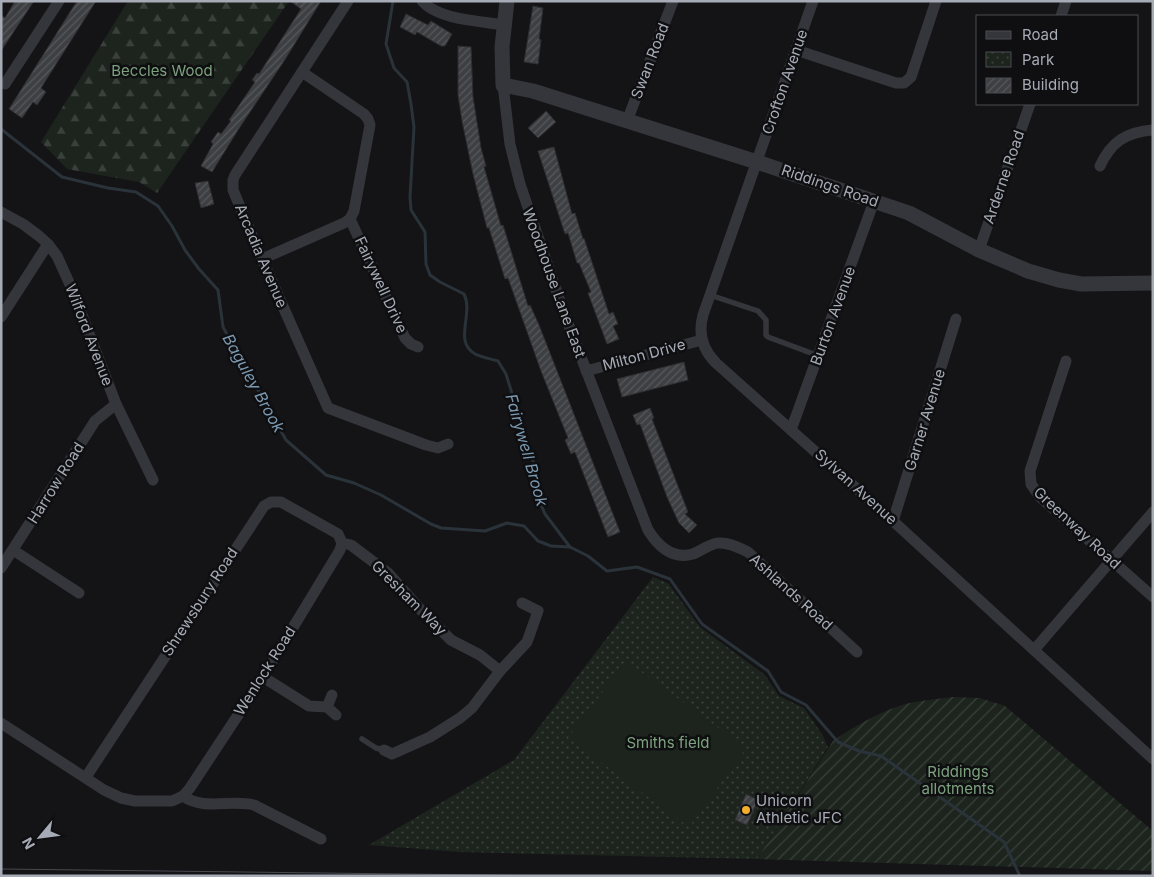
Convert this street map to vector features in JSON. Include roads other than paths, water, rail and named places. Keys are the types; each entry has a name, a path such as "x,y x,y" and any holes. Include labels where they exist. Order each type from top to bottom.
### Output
{"street":[{"path":"5,84 58,1"},
{"name":"Arcadia Avenue","path":"348,1 233,180 233,190 328,408 426,445 438,448 448,444"},
{"path":"422,1 432,9 455,17 504,25"},
{"name":"Woodhouse Lane East","path":"507,1 502,47 503,86 508,135 513,160 544,258 586,371 648,530 655,542 664,549"},
{"name":"Swan Road","path":"627,121 673,1"},
{"name":"Crofton Avenue","path":"757,162 812,1"},
{"path":"796,50 896,83 904,83 911,77 936,1"},
{"path":"1061,15 1066,1"},
{"path":"262,259 344,223 354,211 369,122 364,114 302,72"},
{"name":"Riddings Road","path":"503,86 533,91 757,162 909,213 978,250 1028,271 1067,282 1087,284 1153,284"},
{"name":"Arderne Road","path":"978,250 1030,105"},
{"path":"1100,166 1109,150 1121,139 1140,132 1153,130"},
{"path":"702,340 701,324 710,294 757,162"},
{"name":"Burton Avenue","path":"792,430 874,201"},
{"name":"Wilford Avenue","path":"1,212 23,224 48,244 63,267 116,404 153,480"},
{"name":"Fairywell Drive","path":"350,218 405,338 411,344 418,347"},
{"path":"1,317 48,244"},
{"name":"Garner Avenue","path":"893,521 956,319"},
{"name":"Milton Drive","path":"586,371 702,340"},
{"name":"Sylvan Avenue","path":"702,340 709,356 716,363 893,521 1153,759"},
{"name":"Greenway Road","path":"1066,361 1030,471 1031,484 1040,497 1153,598"},
{"name":"Harrow Road","path":"1,568 95,421 116,404"},
{"name":"Shrewsbury Road","path":"86,777 264,506 271,502 281,502 338,534 342,543"},
{"path":"1034,650 1153,512"},
{"name":"Gresham Way","path":"342,543 351,545 388,573 451,640 480,656 500,671"},
{"name":"Wenlock Road","path":"183,796 263,677 340,550 342,543"},
{"name":"Ashlands Road","path":"664,549 672,554 692,554 717,543 728,544 748,552 857,652"},
{"path":"14,550 79,594"},
{"path":"389,756 430,736 460,718 483,695 500,671 527,642 542,612 522,603"},
{"path":"263,677 309,706 327,707 336,715"},
{"path":"327,707 332,695"},
{"path":"1,723 113,795 128,800 172,801 183,796 193,802 205,804 240,803 254,805 305,836 321,839"}],"lane":[{"path":"710,294 758,311 766,320 766,335 768,337 819,356"},
{"path":"362,739 389,756"}],"waterway":[{"name":"Fairywell Brook","path":"393,1 386,44 394,68 407,82 414,127 411,210 425,232 426,264 430,275 464,294 467,310 464,335 469,349 477,355 498,361 506,374 537,474 536,493 545,514 570,547 588,556 607,571 637,567 670,579 702,624 768,671 781,692 806,705 838,742 859,751 881,756 1004,842 1020,876"},
{"name":"Baguley Brook","path":"1,129 62,177 108,188 136,192 158,206 185,250 218,290 223,327 286,440 326,475 354,483 381,495 441,528 485,531 507,523 524,526 538,541 551,546 570,547"}],"tram line":[{"path":"1,869 565,876"}],"place":[{"name":"Unicorn Athletic JFC","path":"746,810"}],"park label":[{"name":"Beccles Wood","path":"162,71"},
{"name":"Smiths field","path":"668,743"},
{"name":"Riddings allotments","path":"958,780"}]}
